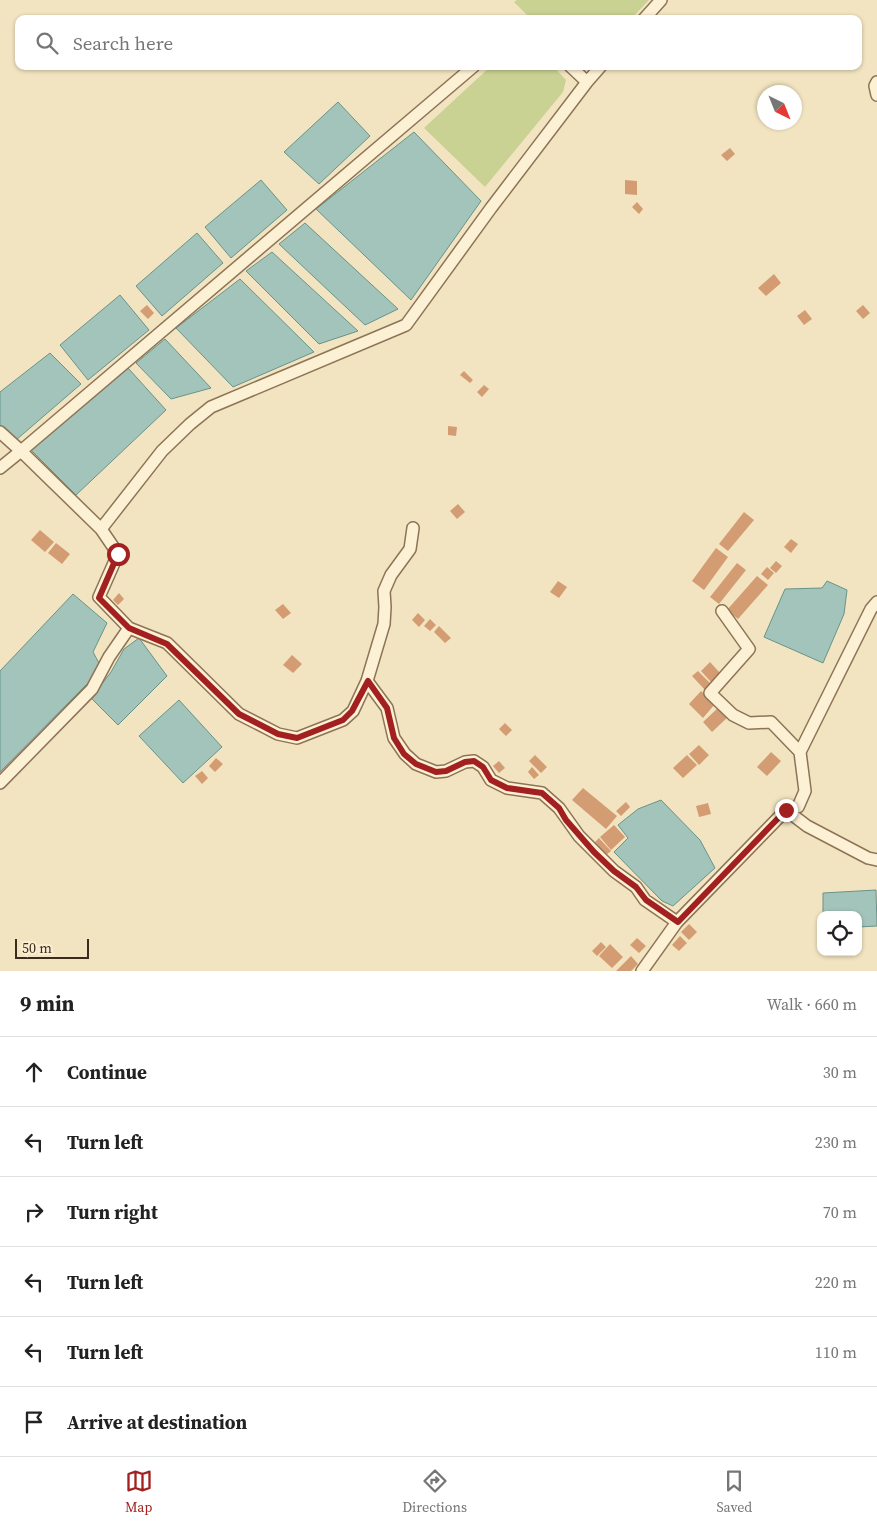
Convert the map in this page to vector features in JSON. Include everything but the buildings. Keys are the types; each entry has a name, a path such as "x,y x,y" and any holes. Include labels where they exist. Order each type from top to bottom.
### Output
{"street":[{"path":"648,15 661,0"},
{"path":"0,468 469,70"},
{"path":"574,70 587,82"},
{"path":"101,529 162,451 211,407 406,325 491,208 598,70"},
{"path":"877,82 875,86 877,95"},
{"path":"0,432 101,529 118,554 99,598 129,628 167,644 239,714 278,734 297,738 343,720 352,711 368,681 384,624 386,607 384,590 391,575 410,549 413,528"},
{"path":"642,971 678,922 786,810 798,807 805,791 800,752 877,602"},
{"path":"722,611 749,650 710,693 733,715 749,723 771,722 800,752"},
{"path":"0,783 92,689 109,657 129,628"},
{"path":"368,681 387,708 394,738 404,754 416,764 436,772 446,771 465,762 474,761 483,767 491,780 507,788 542,793 559,808 579,836 601,859 636,887 646,900 678,922"},
{"path":"786,810 807,826 868,858 877,860"}],"green space":[{"path":"517,0 649,0 635,15 527,15 514,2"},
{"path":"487,70 557,70 566,80 563,92 485,187 424,128"}],"water":[{"path":"338,102 370,136 319,184 284,152"},
{"path":"414,132 481,201 411,300 316,209"},
{"path":"261,180 287,210 231,258 205,227"},
{"path":"305,223 398,309 365,325 279,244"},
{"path":"197,233 223,263 162,316 136,286"},
{"path":"272,252 358,331 319,344 246,271"},
{"path":"240,279 314,352 233,387 176,328"},
{"path":"120,295 149,330 88,380 60,345"},
{"path":"165,339 211,388 171,399 136,363"},
{"path":"50,353 81,384 16,440 0,425 0,392"},
{"path":"128,368 166,410 76,495 30,449"},
{"path":"827,581 847,590 844,614 823,663 764,637 785,589 822,588"},
{"path":"73,594 107,623 93,652 100,665 89,682 0,772 0,671"},
{"path":"139,638 167,676 118,725 91,698 111,672 124,649"},
{"path":"179,700 222,747 183,783 139,736"},
{"path":"661,800 700,840 715,868 673,906 662,901 614,852 628,838 618,825 638,809"},
{"path":"876,890 877,926 862,927 862,911 823,911 823,893"}],"route":[{"path":"118,554 99,598 129,628 167,644 239,714 278,734 297,738 343,720 352,711 368,681 378,698 387,708 394,738 404,754 416,764 436,772 446,771 465,762 474,761 483,767 491,780 507,788 542,793 559,808 579,836 614,871 636,887 646,900 678,922 786,810"}]}
